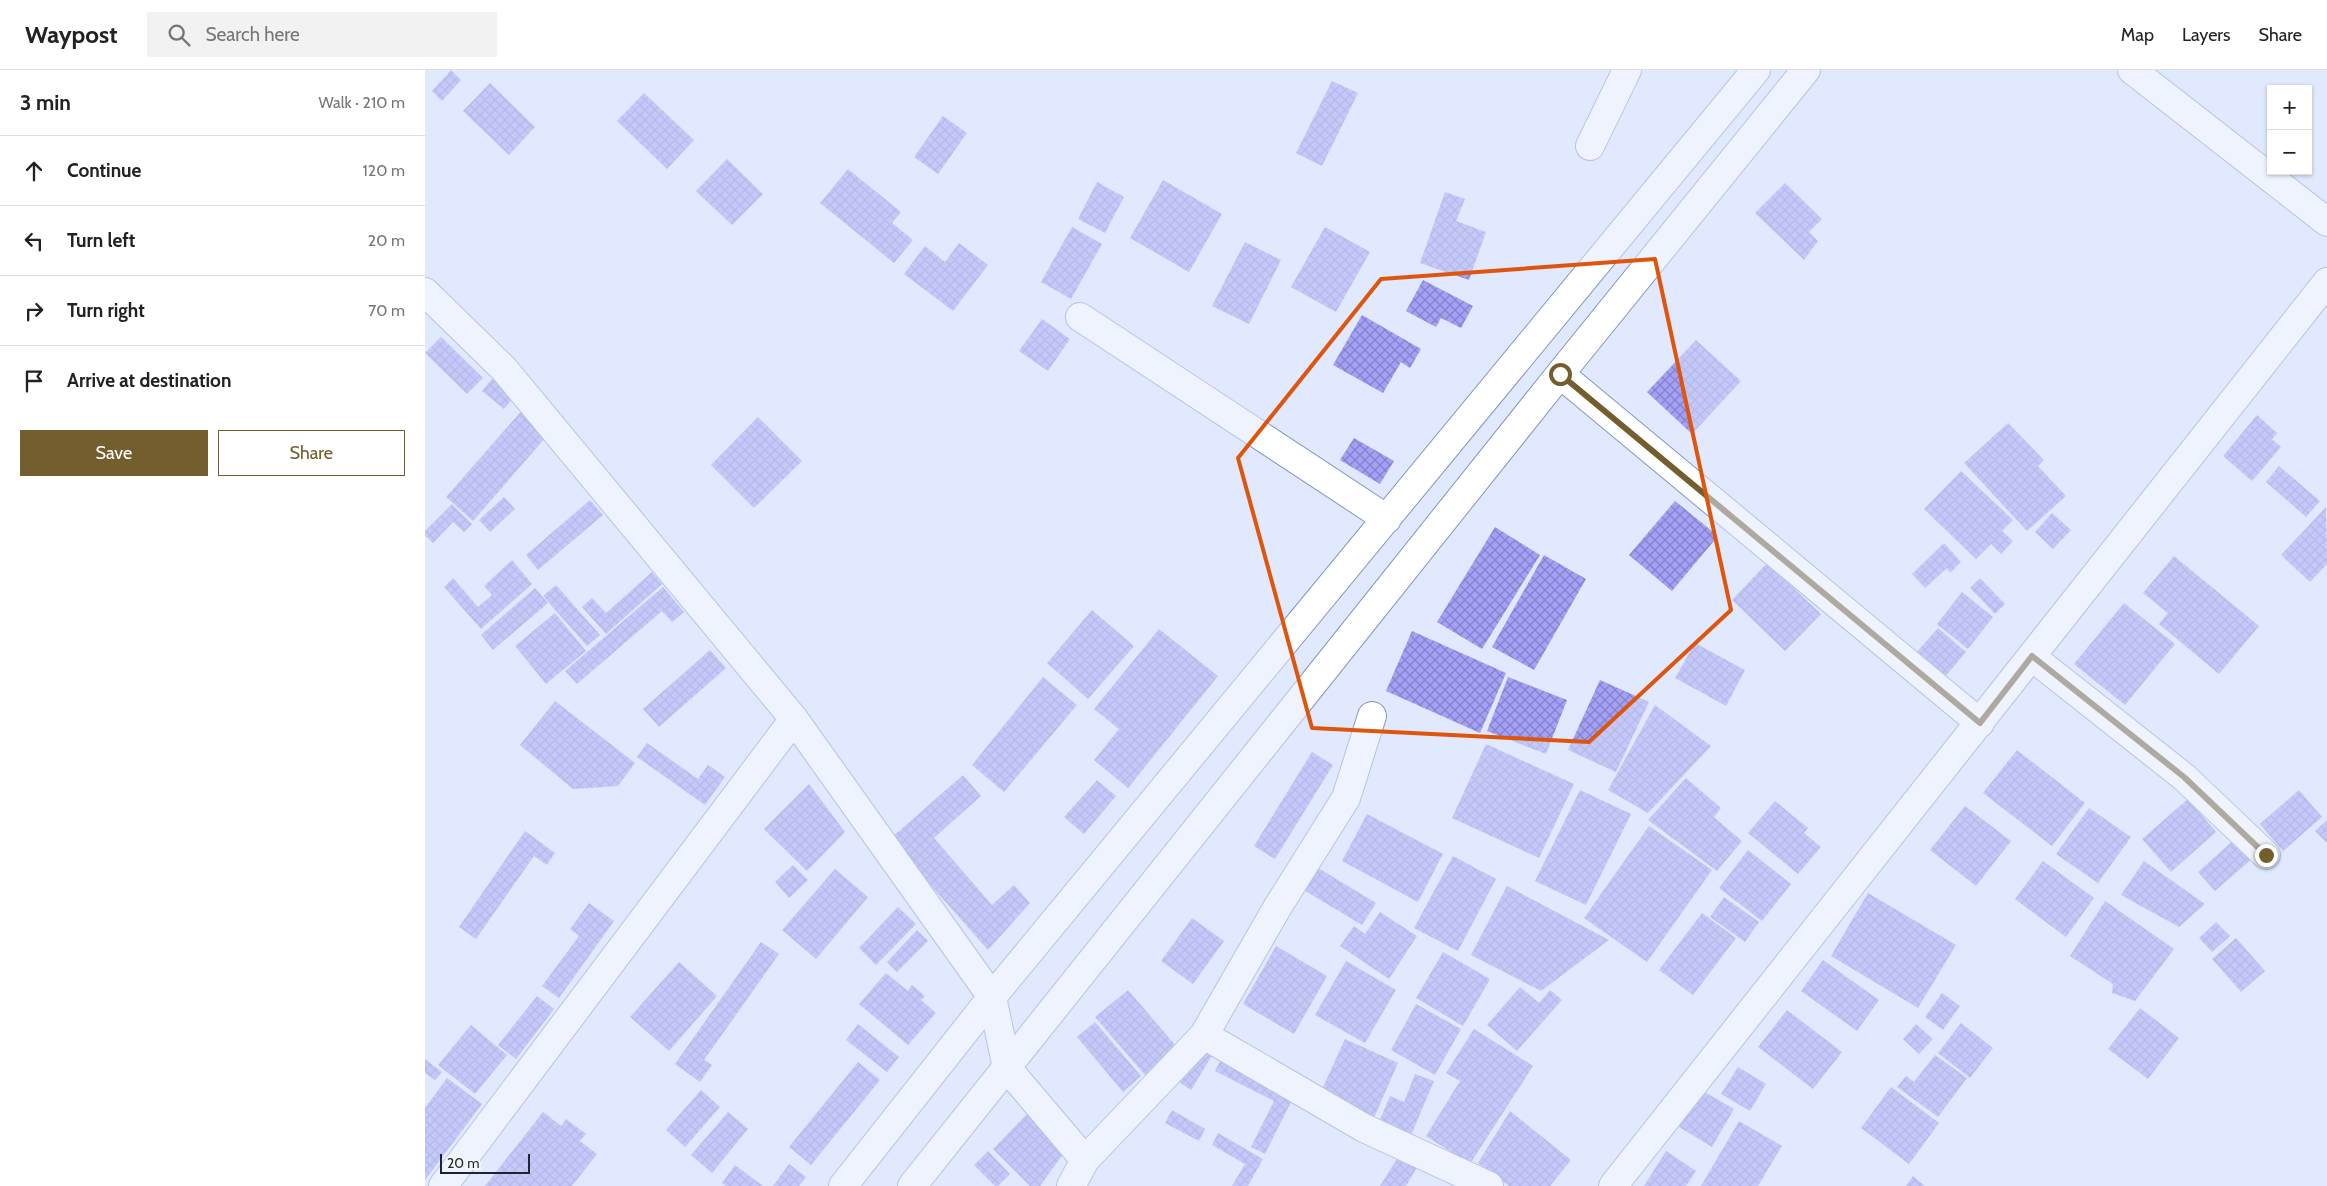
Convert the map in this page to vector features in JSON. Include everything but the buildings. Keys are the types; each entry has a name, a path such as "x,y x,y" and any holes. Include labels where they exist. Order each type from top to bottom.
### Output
{"street":[{"path":"1591,146 1627,70"},
{"path":"843,1186 992,997 1756,70"},
{"path":"912,1186 1560,374 1806,70"},
{"path":"2132,70 2327,222"},
{"path":"1613,1186 2327,282"},
{"path":"425,292 504,369 794,719 992,997 1007,1068 1085,1160"},
{"path":"1080,317 1387,519"},
{"path":"1560,374 1980,723"},
{"path":"2032,656 2184,777 2266,855"},
{"path":"1071,1186 1085,1160 1204,1035 1277,908 1346,798 1372,716"},
{"path":"443,1186 794,719"},
{"path":"1204,1035 1364,1128 1489,1186"}],"highlighted area":[{"path":"1655,259 1731,610 1589,742 1312,728 1238,458 1381,279"}],"route":[{"path":"1560,374 1980,723 2032,656 2184,777 2266,855"}]}
